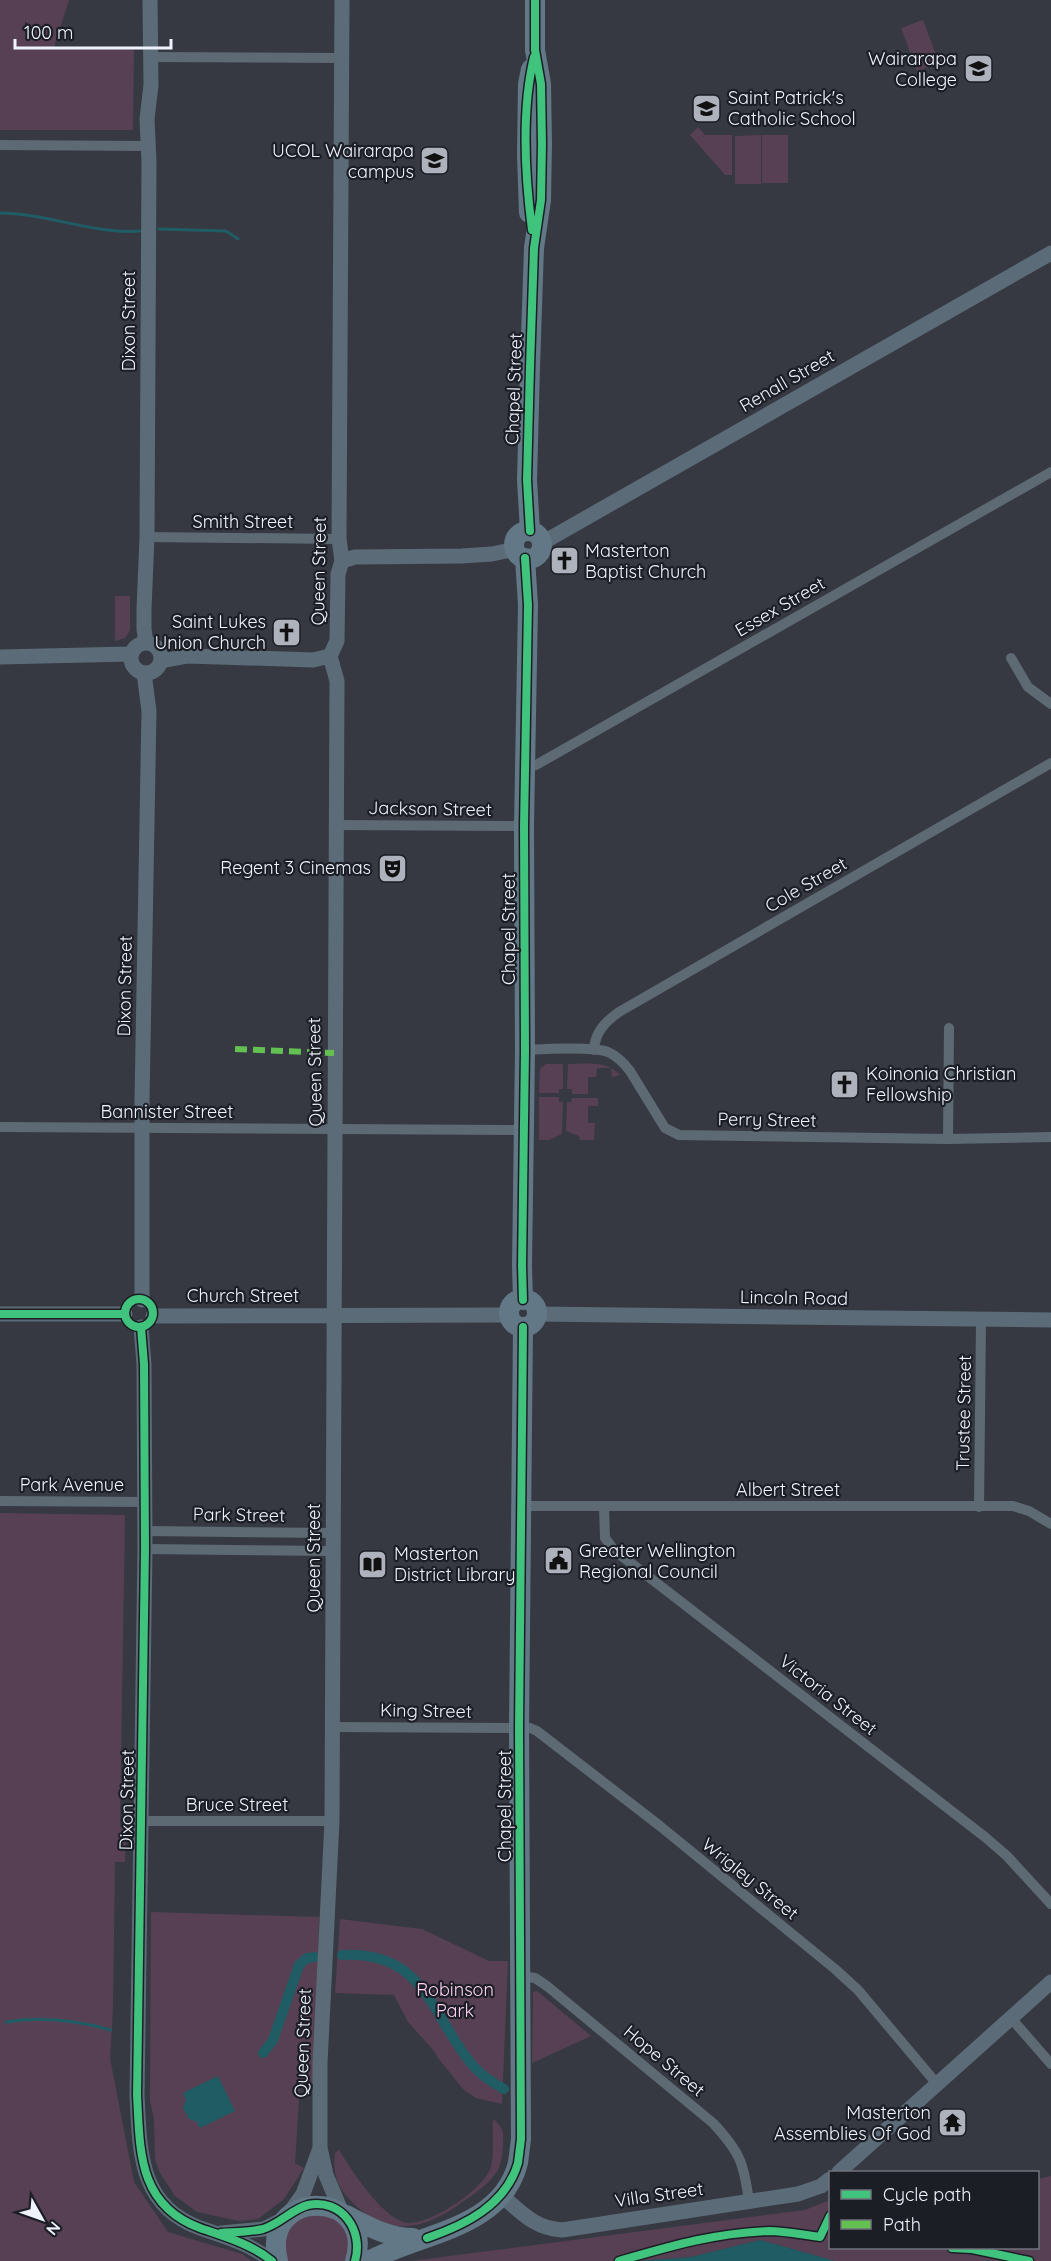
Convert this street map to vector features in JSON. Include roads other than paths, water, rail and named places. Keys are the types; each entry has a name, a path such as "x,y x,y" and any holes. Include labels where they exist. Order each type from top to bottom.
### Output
{"highway":[{"name":"Chapel Street","path":"535,0 535,50 541,84 542,144 541,200 534,248 527,480 536,537"},
{"path":"520,553 532,558 539,554 536,537"},
{"name":"Chapel Street","path":"369,2261 392,2248 451,2230 470,2220 501,2195 517,2164 521,2139 519,1729 525,1050 524,826 528,605 520,553"},
{"name":"Chapel Street","path":"287,2217 309,2205 320,2205 332,2207 376,2230 398,2238 427,2238"},
{"path":"343,2213 357,2236 355,2261"},
{"path":"278,2261 275,2249 276,2238 287,2217"}],"street":[{"name":"Dixon Street","path":"147,642 144,629 147,537 149,173 147,146 152,57 150,0"},
{"name":"Queen Street","path":"342,0 339,539 342,561 337,583 337,641 330,656 336,681 332,1821 320,2063 320,2148 326,2175 343,2213"},
{"path":"152,57 342,58"},
{"path":"0,145 147,146"},
{"name":"Renall Street","path":"536,537 1051,253"},
{"name":"Essex Street","path":"525,767 536,765 1051,472"},
{"name":"Smith Street","path":"147,537 339,539"},
{"path":"342,561 355,557 520,553"},
{"path":"147,642 159,650 161,661 155,670 144,673 132,664 131,654 137,645 147,642"},
{"path":"0,657 131,654"},
{"path":"161,661 188,656 313,660 330,656"},
{"path":"1011,658 1028,687 1051,704"},
{"name":"Dixon Street","path":"142,1300 142,1128 149,757 149,711 144,673"},
{"name":"Cole Street","path":"594,1050 602,1027 619,1012 1051,763"},
{"name":"Jackson Street","path":"336,825 524,826"},
{"path":"948,1139 949,1028"},
{"name":"Perry Street","path":"525,1050 594,1050 610,1053 623,1062 665,1128 679,1136 948,1139 1051,1137"},
{"name":"Bannister Street","path":"0,1127 335,1130"},
{"path":"335,1130 524,1130"},
{"path":"142,1300 151,1306 153,1316 141,1327 130,1324 125,1314 129,1304 142,1300"},
{"path":"0,1314 125,1314"},
{"name":"Lincoln Road","path":"333,1315 523,1314 1051,1320"},
{"name":"Church Street","path":"153,1316 333,1315"},
{"name":"Trustee Street","path":"979,1507 981,1320"},
{"name":"Dixon Street","path":"141,1327 144,1364 145,1549 137,2096 140,2150 144,2172 150,2186 161,2200 186,2222 258,2250 272,2261"},
{"name":"Park Avenue","path":"0,1501 145,1502"},
{"name":"Albert Street","path":"521,1506 1013,1506 1029,1511 1051,1524"},
{"name":"Victoria Street","path":"604,1506 605,1538 614,1550 985,1837 1007,1856 1051,1904"},
{"name":"Park Street","path":"144,1531 333,1533"},
{"name":"Park Street","path":"145,1549 333,1551"},
{"name":"King Street","path":"332,1727 519,1729"},
{"name":"Wrigley Street","path":"519,1729 530,1728 537,1731 660,1826 835,1969 858,1990 937,2084"},
{"name":"Bruce Street","path":"142,1821 332,1821"},
{"name":"Hope Street","path":"521,1976 535,1978 547,1986 713,2123 733,2145 741,2160 749,2202"},
{"path":"840,2171 1051,1982"},
{"path":"1011,2018 1051,2064"},
{"name":"Queen Street","path":"287,2217 303,2194 320,2148"},
{"name":"Villa Street","path":"501,2195 533,2222 546,2228 562,2229 798,2194 821,2186 829,2180"},
{"name":"Dixon Street","path":"218,2233 264,2229 287,2217"}],"water":[{"path":"218,2076 235,2111 200,2128 197,2122 189,2119 183,2108 186,2100 183,2093"},
{"path":"760,2240 835,2261 638,2261 691,2257"}],"waterway":[{"path":"0,213 35,216 106,230 140,231"},
{"path":"159,229 226,231 238,239"},
{"path":"342,1955 370,1957 392,1964 410,1975 423,1990 474,2067 504,2089"},
{"path":"263,2053 273,2040 299,1965 307,1958 315,1957"},
{"path":"6,2022 33,2019 59,2020 111,2030"}],"place":[{"name":"Wairarapa College","path":"978,69"},
{"name":"Saint Patrick's Catholic School","path":"707,108"},
{"name":"UCOL Wairarapa campus","path":"435,161"},
{"name":"Masterton Baptist Church","path":"564,561"},
{"name":"Saint Lukes Union Church","path":"287,632"},
{"name":"Regent 3 Cinemas","path":"392,868"},
{"name":"Koinonia Christian Fellowship","path":"845,1084"},
{"name":"Greater Wellington Regional Council","path":"558,1561"},
{"name":"Masterton District Library","path":"373,1564"},
{"name":"Masterton Assemblies Of God","path":"952,2123"}],"park label":[{"name":"Robinson Park","path":"455,2000"}]}
